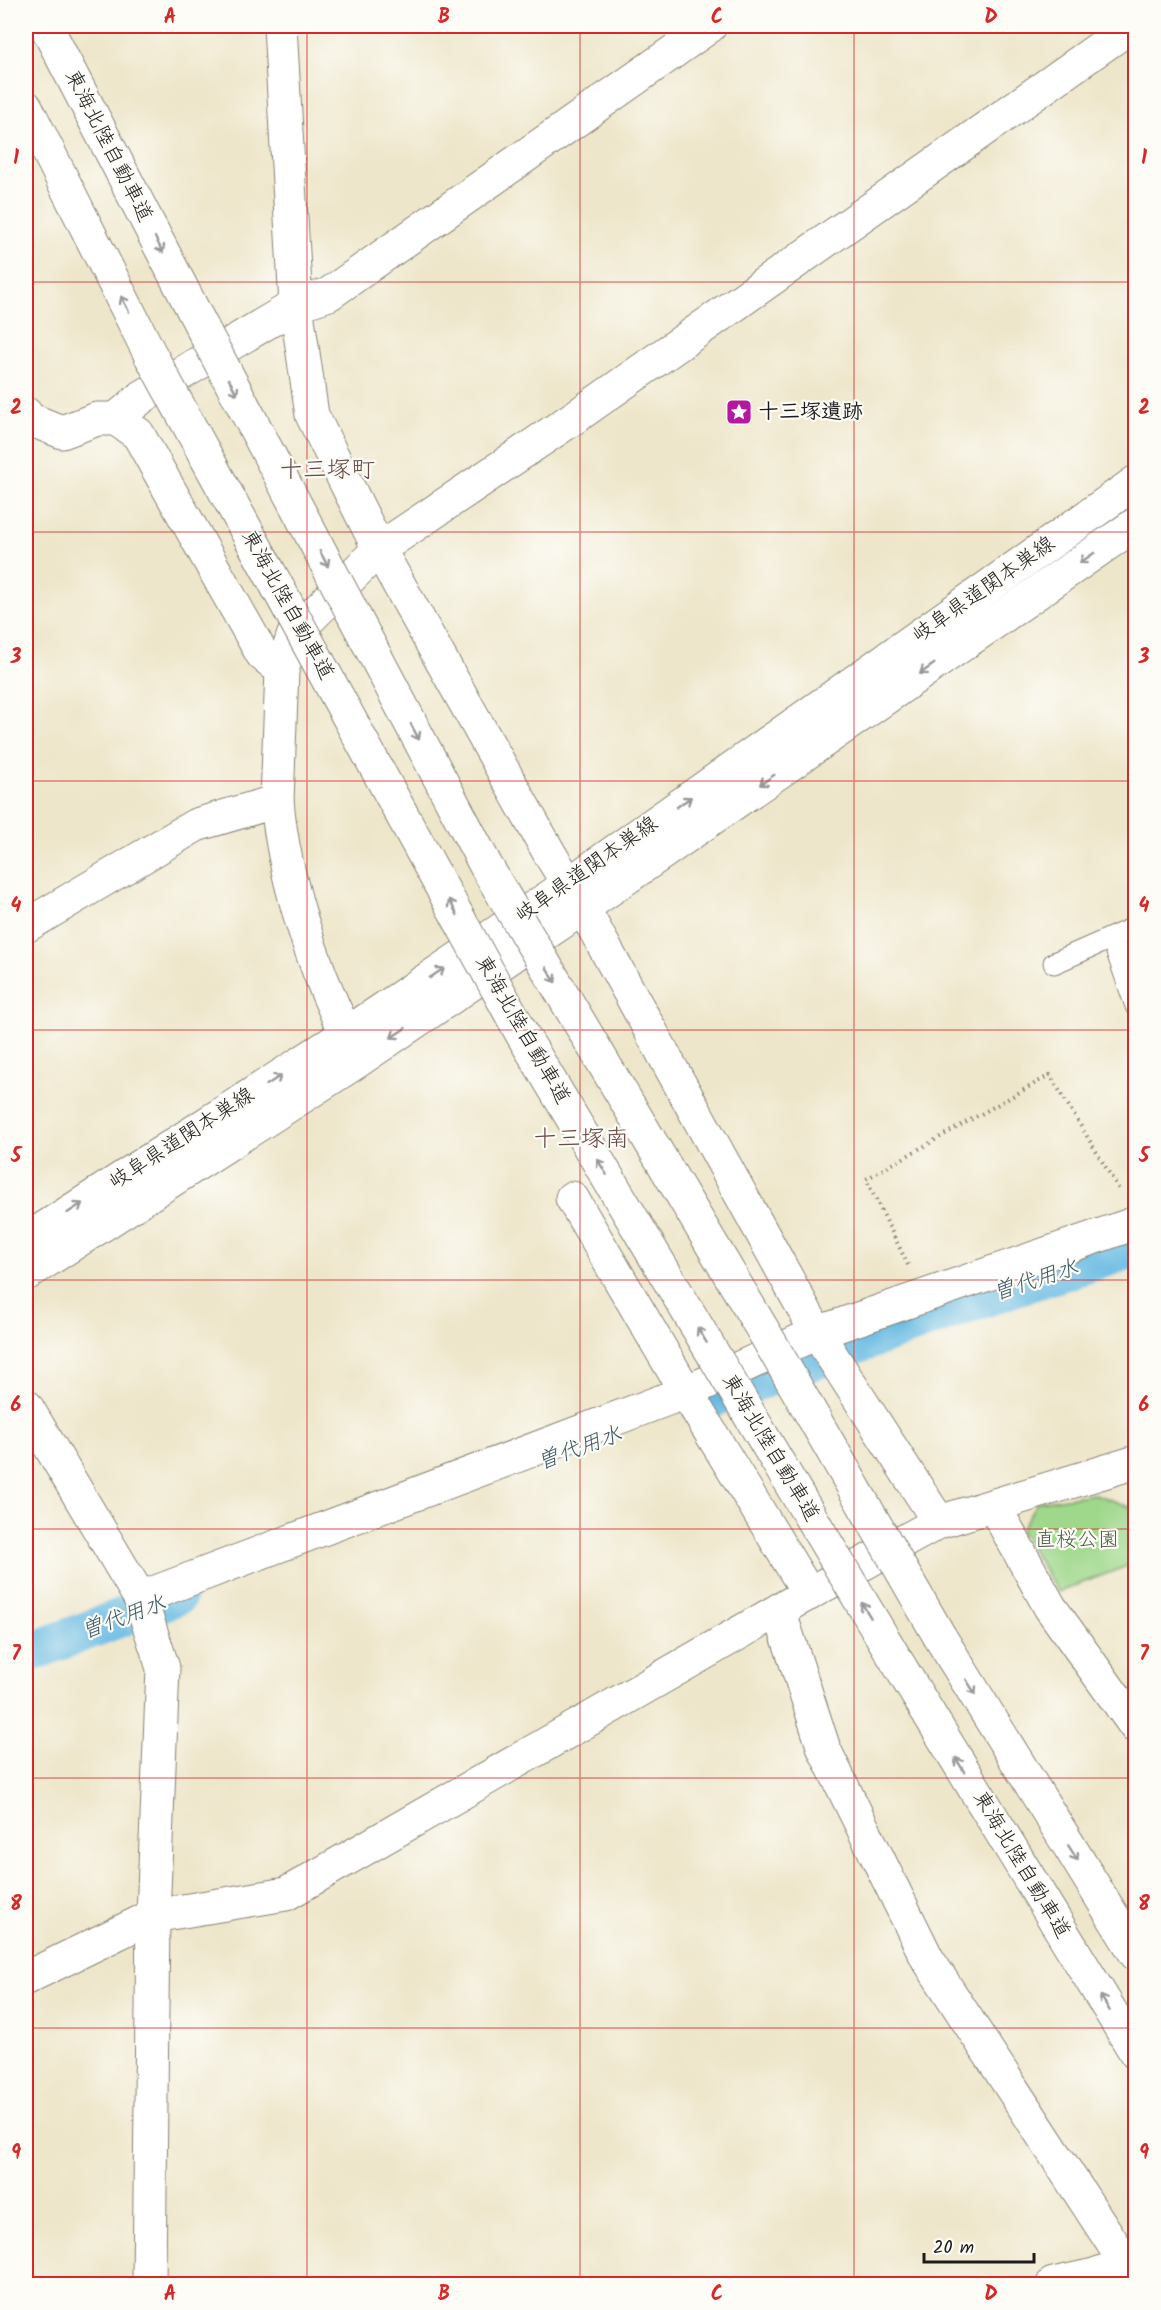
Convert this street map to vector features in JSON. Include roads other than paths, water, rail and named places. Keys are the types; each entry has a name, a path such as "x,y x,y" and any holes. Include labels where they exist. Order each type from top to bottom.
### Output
{"main road":[{"name":"東海北陸自動車道","path":"46,26 486,866 761,1327 940,1637 1136,1954"},
{"path":"116,419 142,397 296,305 329,294 710,26"},
{"path":"346,1034 332,1005 297,906 278,821 282,670 294,634 380,549 588,408 1131,26"},
{"path":"289,31 296,305 312,415 380,549 551,856 576,896 817,1333 939,1522"},
{"name":"東海北陸自動車道","path":"26,107 151,356 522,1034 896,1660 1136,2053"},
{"path":"26,414 29,419 62,432 97,419 116,419 138,434 262,654 282,670"},
{"name":"岐阜県道関本巣線","path":"26,1274 356,1062 576,896 1136,482"},
{"name":"岐阜県道関本巣線","path":"26,1240 346,1034 576,896 1136,524"},
{"path":"26,926 196,825 277,801"},
{"path":"573,1198 686,1392 809,1594"},
{"path":"140,1598 686,1392 817,1333 923,1296 1129,1210"},
{"path":"26,1406 140,1598 163,1668 153,1916 149,2284"},
{"path":"26,1978 153,1916 286,1893 779,1610 939,1522 1136,1462"},
{"path":"994,1506 1050,1607 1136,1727"},
{"path":"779,1610 824,1749 927,1958 1130,2272 1094,2275 1053,2284"}],"lane":[{"path":"1054,963 1136,927"},
{"path":"1112,938 1136,1006"}],"waterway":[{"name":"曽代用水","path":"699,1403 1009,1289 1136,1248"},
{"name":"曽代用水","path":"26,1654 177,1596"}],"place":[{"name":"十三塚遺跡","path":"739,412"}],"district":[{"name":"十三塚町","path":"327,470"},
{"name":"十三塚南","path":"581,1139"}],"park label":[{"name":"直桜公園","path":"1077,1540"}]}
